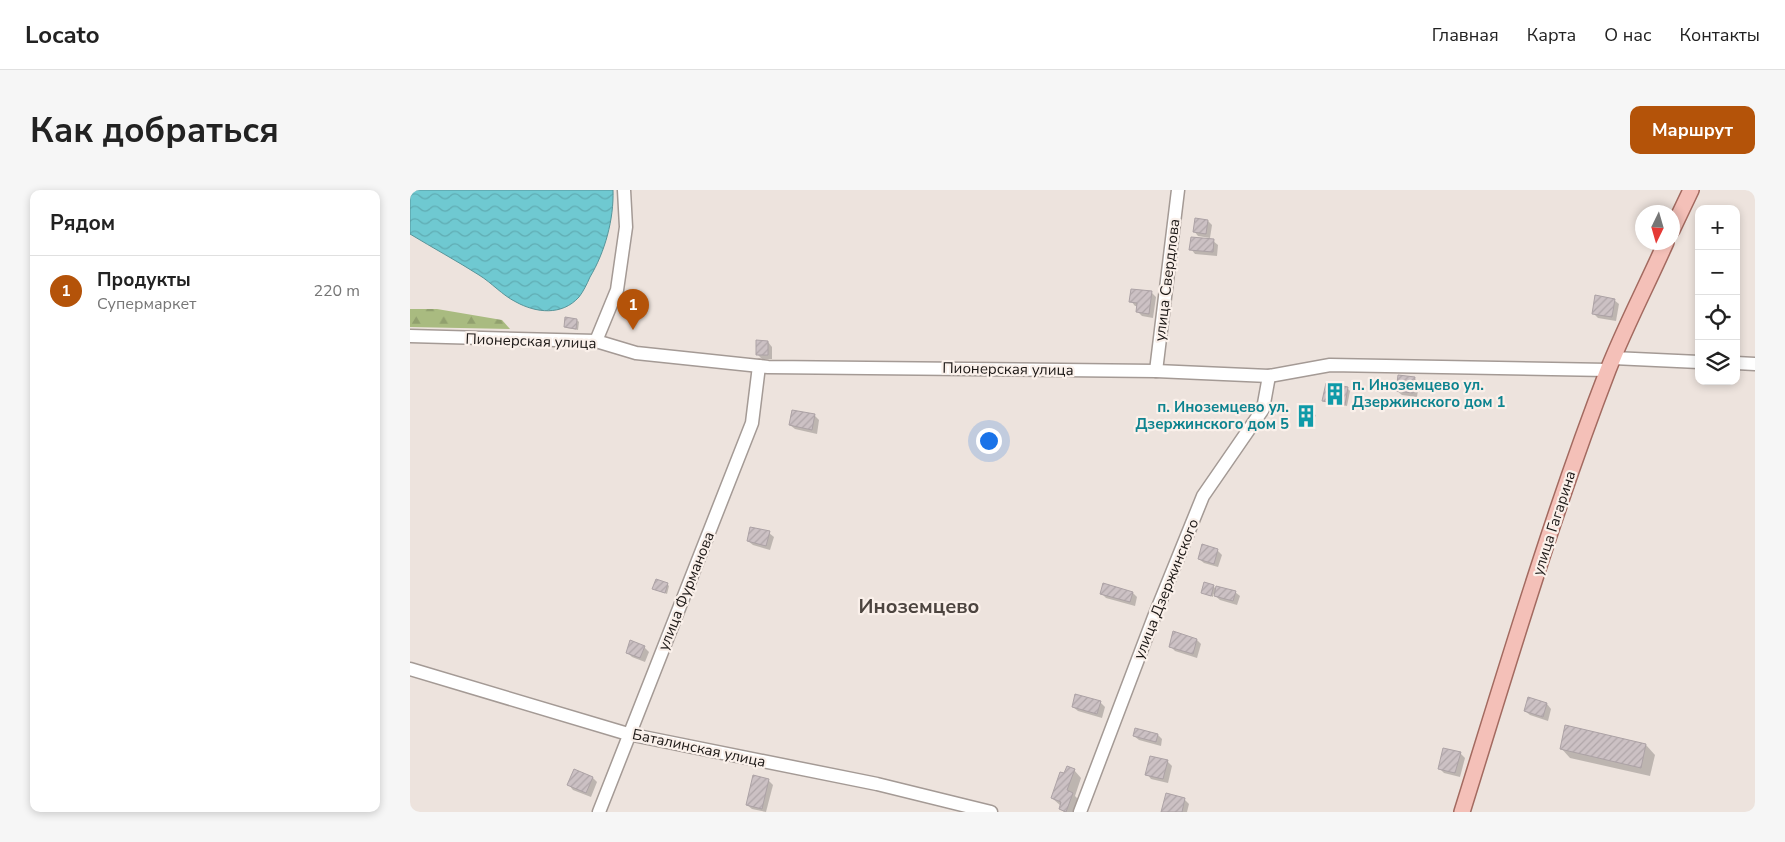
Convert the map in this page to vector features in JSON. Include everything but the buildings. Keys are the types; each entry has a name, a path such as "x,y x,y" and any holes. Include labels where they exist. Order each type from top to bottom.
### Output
{"main road":[{"path":"1680,213 1691,190"},
{"name":"улица Гагарина","path":"1462,812 1553,523 1610,364 1662,250"}],"street":[{"path":"596,341 617,290 626,227 624,190"},
{"name":"улица Свердлова","path":"1156,371 1178,190"},
{"name":"Пионерская улица","path":"410,336 596,341 636,353 759,366 1156,371 1269,376 1330,365 1695,362"},
{"path":"1740,363 1755,364"},
{"name":"улица Фурманова","path":"599,812 628,734 752,423 759,366"},
{"name":"улица Дзержинского","path":"1080,812 1150,626 1203,496 1263,409 1269,376"},
{"name":"Баталинская улица","path":"410,670 628,734 876,784 991,812"}],"green space":[{"path":"410,309 437,309 502,320 510,329 410,327"}],"water":[{"path":"410,190 613,190 613,201 608,235 600,257 579,297 565,307 549,311 532,309 516,302 479,275 410,234"}],"place":[{"name":"Продукты","path":"633,330"},
{"name":"п. Иноземцево ул. Дзержинского дом 1","path":"1335,394"},
{"name":"п. Иноземцево ул. Дзержинского дом 5","path":"1306,416"}],"district":[{"name":"Иноземцево","path":"919,606"}]}
